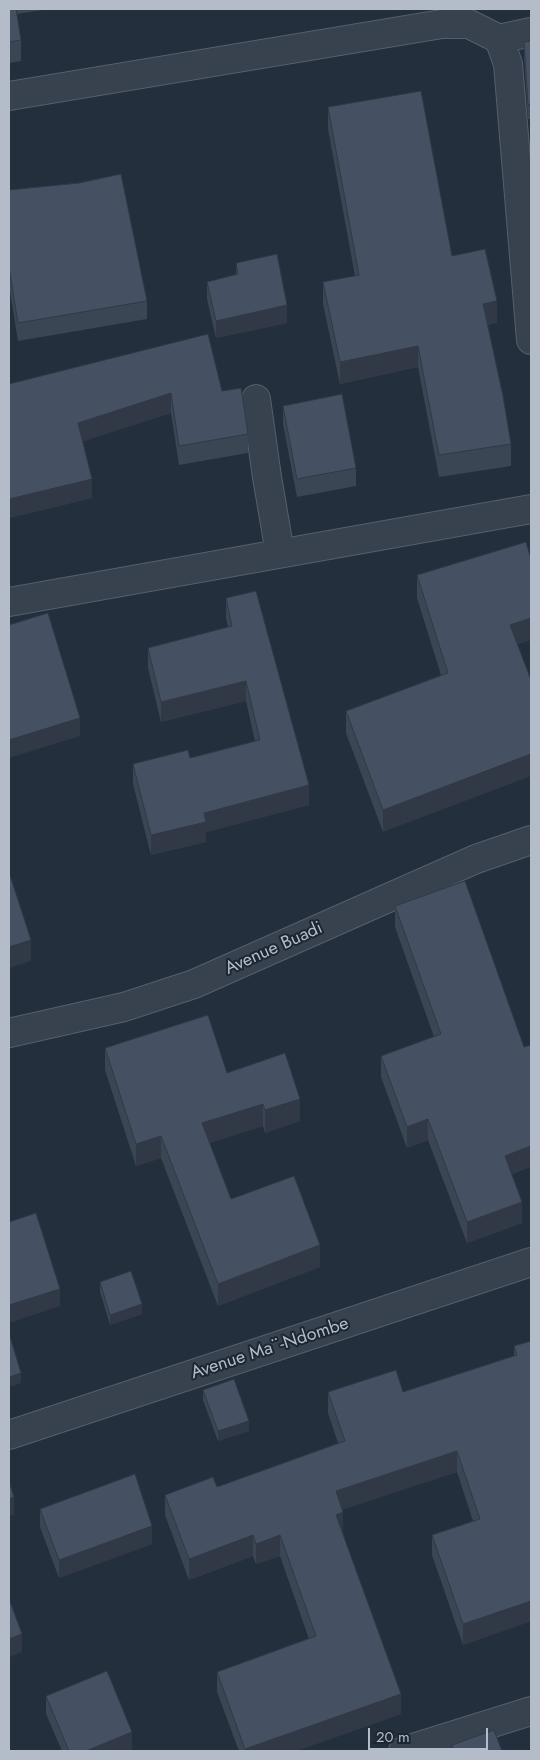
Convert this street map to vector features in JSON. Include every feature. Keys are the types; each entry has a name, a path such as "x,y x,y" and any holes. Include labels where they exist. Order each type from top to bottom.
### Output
{"street":[{"path":"9,96 442,24 469,24 499,39 531,32"},
{"path":"499,39 508,64 531,340"},
{"path":"256,399 280,553"},
{"path":"9,602 531,509"},
{"name":"Avenue Buadi","path":"9,1033 124,1007 194,984 476,859 531,840"},
{"name":"Avenue Ma¨-Ndombe","path":"9,1435 531,1262"},
{"path":"403,1751 531,1711"}],"building":[{"path":"9,9 16,9 21,40 9,42"},
{"path":"531,41 531,104 528,105 524,42"},
{"path":"421,91 452,256 485,249 497,301 483,304 503,396 511,444 439,455 418,346 340,362 323,282 359,275 328,107"},
{"path":"121,174 147,301 18,323 9,267 9,190 79,183"},
{"path":"277,254 287,305 216,321 207,282 238,274 236,263"},
{"path":"208,334 222,391 241,388 248,434 179,446 171,393 78,423 92,479 9,499 9,384"},
{"path":"342,394 356,468 297,479 283,406"},
{"path":"526,542 531,559 531,618 510,625 531,680 531,754 383,810 346,711 448,673 417,575"},
{"path":"256,591 309,785 204,813 206,822 151,835 133,764 188,750 190,758 260,740 246,681 161,702 148,648 232,626 226,598"},
{"path":"48,613 80,718 9,740 9,625"},
{"path":"9,872 31,940 9,947"},
{"path":"465,881 524,1047 531,1045 531,1146 505,1156 522,1202 467,1222 428,1119 407,1127 381,1056 441,1034 395,906"},
{"path":"208,1015 227,1073 285,1053 300,1099 265,1110 263,1104 202,1123 231,1199 294,1176 320,1245 218,1284 161,1136 136,1144 105,1048"},
{"path":"36,1213 60,1289 9,1305 9,1222"},
{"path":"131,1271 142,1304 110,1315 100,1282"},
{"path":"9,1333 21,1373 9,1377"},
{"path":"531,1341 531,1601 463,1624 432,1535 480,1519 457,1451 336,1491 343,1512 336,1515 401,1694 245,1749 217,1672 316,1636 280,1535 256,1544 253,1535 189,1559 165,1495 213,1477 217,1487 345,1441 328,1392 396,1370 403,1392 517,1355 514,1346"},
{"path":"234,1379 249,1421 218,1431 203,1390"},
{"path":"135,1474 152,1526 59,1560 40,1509"},
{"path":"9,1481 14,1497 9,1499"},
{"path":"9,1599 22,1634 9,1639"},
{"path":"107,1671 132,1732 86,1751 69,1751 46,1696"},
{"path":"494,1730 502,1751 454,1751 452,1745"}]}
